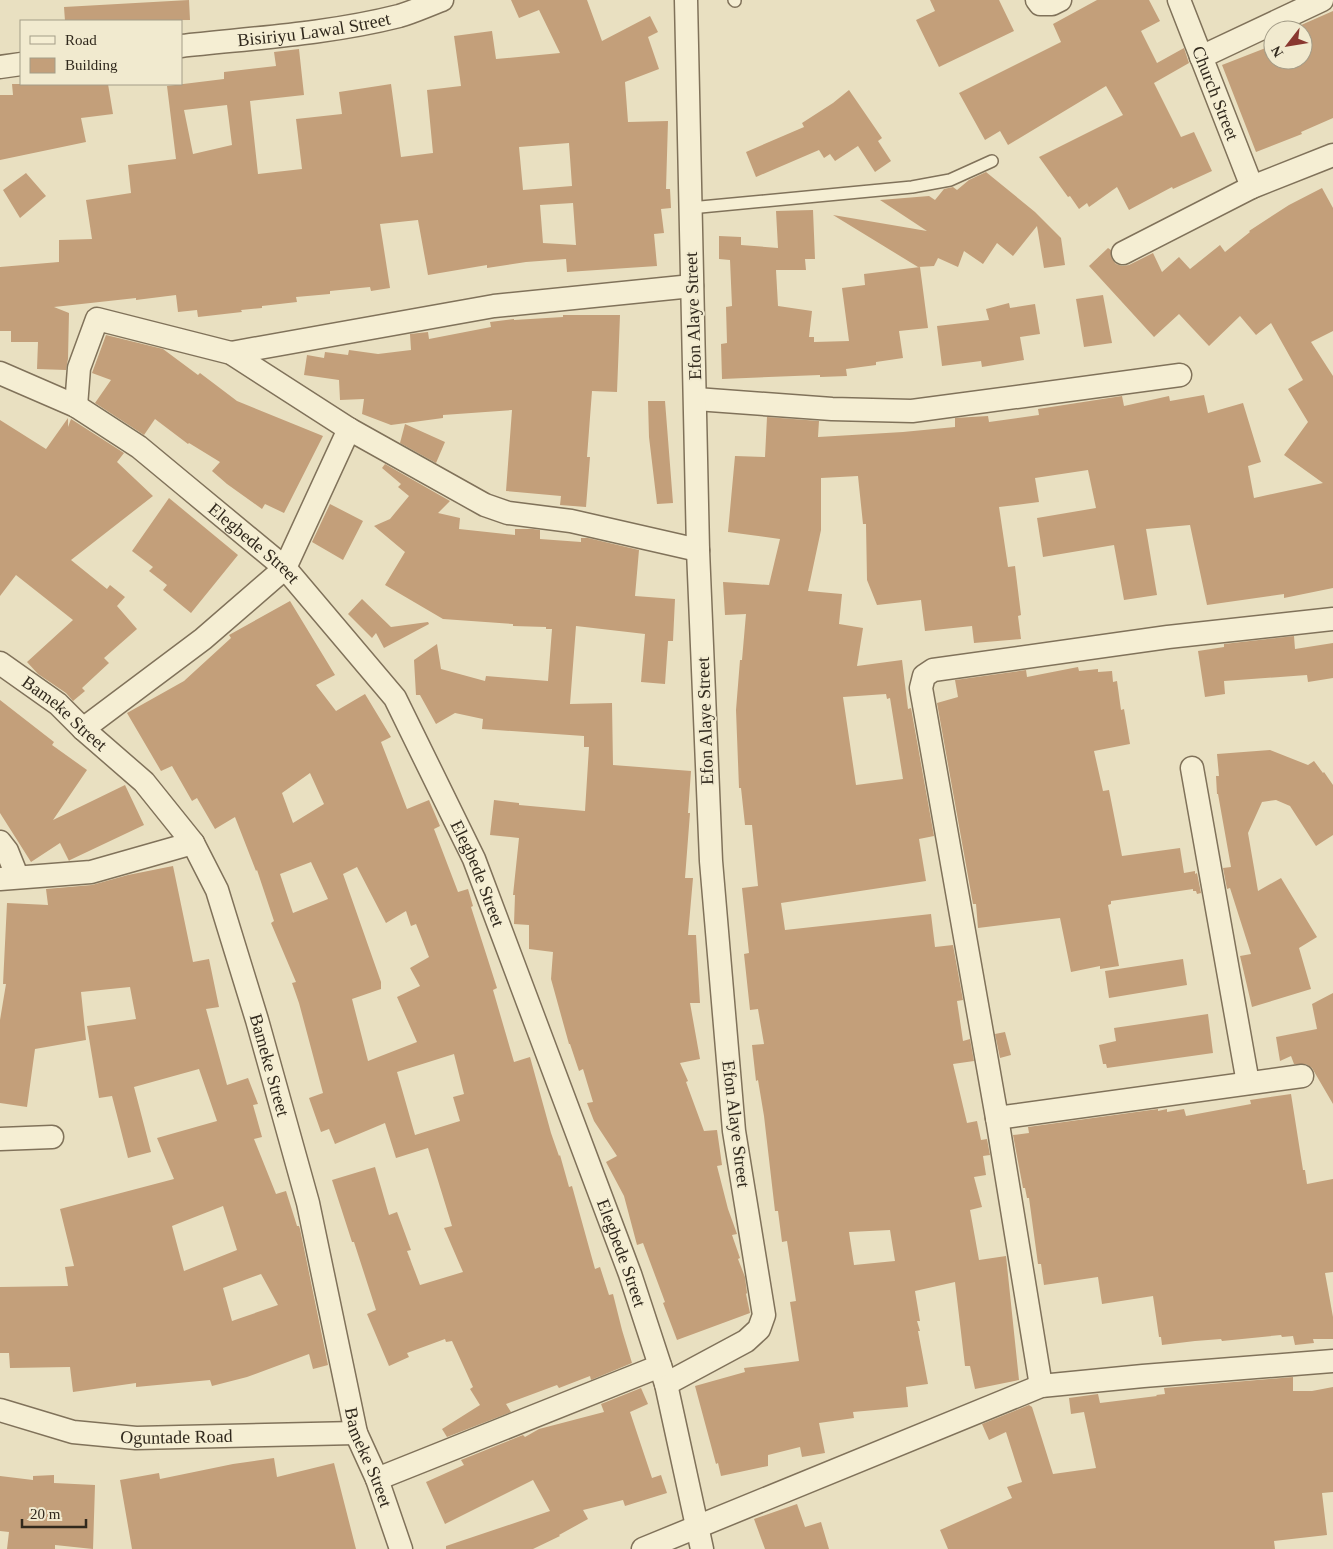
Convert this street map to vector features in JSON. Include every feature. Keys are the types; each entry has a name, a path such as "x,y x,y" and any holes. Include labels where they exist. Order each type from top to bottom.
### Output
{"street":[{"name":"Bisiriyu Lawal Street","path":"182,46 365,23 399,8 442,0"},
{"name":"Efon Alaye Street","path":"377,1480 663,1375 746,1341 760,1328 764,1314 734,1131 711,861 698,550 686,0"},
{"path":"1037,0 1040,4 1052,4 1060,0"},
{"name":"Church Street","path":"1179,0 1252,187"},
{"path":"1201,57 1322,0"},
{"path":"0,67 20,64"},
{"path":"1123,253 1252,187 1333,155"},
{"path":"231,353 494,306 692,286"},
{"path":"76,406 79,368 97,318 231,353 349,429 485,506 508,513 571,522 698,550"},
{"name":"Elegbede Street","path":"0,373 76,406 139,447 285,568 395,698 474,859 630,1274 663,1375 699,1539"},
{"path":"696,398 832,409 912,412 1180,376"},
{"path":"83,729 203,639 285,568 349,429"},
{"path":"1041,1386 997,1118 921,688 924,676 933,670 1168,637 1333,619"},
{"name":"Bameke Street","path":"0,663 58,704 83,729 144,782 193,843 217,890 265,1047 308,1203 356,1432 377,1480 401,1549"},
{"path":"1192,768 1248,1083"},
{"path":"0,842 6,851 8,878 91,872 193,843"},
{"path":"997,1118 1302,1076"},
{"path":"0,1139 52,1136"},
{"path":"644,1549 699,1539 1041,1386 1333,1361"},
{"name":"Oguntade Road","path":"0,1410 73,1432 136,1438 356,1432"}],"lane":[{"path":"690,208 912,187 950,180 992,162"}],"building":[{"path":"189,0 190,20 65,20 64,7"},
{"path":"511,0 587,0 602,41 650,16 658,32 648,37 659,69 625,82 628,122 668,121 666,189 670,189 671,208 661,209 664,233 654,234 657,266 567,272 566,259 526,262 487,268 487,265 428,275 418,220 380,224 390,288 371,291 370,287 330,291 330,294 296,297 297,302 262,306 262,308 241,310 242,312 198,317 197,310 178,312 176,295 54,307 69,313 66,370 37,369 38,342 11,342 11,331 0,331 0,267 59,262 59,240 92,239 86,200 131,193 128,165 176,159 167,86 224,79 224,72 276,66 274,52 299,49 304,95 250,101 258,174 302,169 296,119 342,114 339,92 391,84 401,157 433,153 427,90 461,86 454,36 492,31 496,59 560,53 539,10 519,18","holes":["227,105 232,145 193,154 184,110","569,143 572,186 523,190 519,147","573,203 576,245 543,243 540,205"]},
{"path":"930,0 999,0 1014,31 939,67 916,20 935,11"},
{"path":"1097,0 1149,0 1160,21 1141,31 1157,63 1184,48 1189,63 1154,83 1181,137 1194,132 1212,171 1173,189 1172,187 1129,210 1117,187 1089,207 1087,203 1079,209 1039,157 1123,115 1106,86 1008,145 1000,131 985,140 959,93 1061,42 1053,24"},
{"path":"1333,11 1333,118 1301,132 1302,134 1256,152 1222,65 1263,49 1263,70 1313,70 1312,20"},
{"path":"12,84 108,85 113,114 81,118 86,142 0,160 0,95 13,95"},
{"path":"849,90 882,138 878,141 891,161 875,172 858,146 835,161 830,154 824,158 819,150 756,177 746,152 804,127 802,123"},
{"path":"986,172 1035,212 1061,238 1065,265 1044,268 1037,226 1013,256 997,243 983,264 964,251 958,267 938,258 934,266 918,267 833,215 927,231 880,200 929,196 935,200 944,189 953,187 957,190 969,180"},
{"path":"26,173 46,196 20,218 3,190"},
{"path":"1322,188 1333,208 1333,331 1311,342 1333,376 1333,588 1284,598 1284,594 1207,605 1190,525 1146,529 1157,595 1124,600 1114,545 1043,557 1037,518 1096,508 1088,470 1035,478 1039,502 999,507 1008,567 1015,566 1021,615 1018,616 1021,639 974,643 972,626 925,631 921,600 877,605 867,580 866,524 863,524 858,476 821,478 821,530 808,591 842,594 839,624 863,628 857,666 902,660 908,709 911,708 934,836 919,839 926,881 781,903 785,930 931,914 935,947 953,945 963,1000 957,1001 963,1041 970,1039 974,1061 953,1064 967,1123 977,1121 981,1140 987,1139 990,1155 983,1156 986,1175 974,1177 982,1207 970,1210 979,1260 1006,1256 1019,1380 975,1389 970,1366 965,1366 955,1282 915,1291 920,1321 917,1321 920,1331 918,1331 928,1384 906,1387 908,1407 853,1412 854,1418 819,1423 825,1453 802,1457 800,1447 768,1455 768,1466 721,1476 695,1386 745,1372 744,1368 799,1361 790,1302 796,1301 787,1241 782,1242 778,1211 775,1211 764,1116 758,1080 756,1081 752,1045 764,1044 758,1009 750,1010 744,954 749,953 742,888 758,886 752,825 745,825 741,788 739,788 736,710 746,614 725,615 723,582 769,585 780,539 728,532 735,456 765,457 767,417 819,421 818,437 955,427 955,418 988,416 989,422 1039,415 1038,409 1122,396 1124,406 1169,396 1170,401 1204,395 1208,413 1243,403 1261,462 1248,466 1254,498 1323,483 1284,455 1308,422 1288,389 1303,380 1271,323 1256,335 1240,316 1209,346 1179,314 1154,337 1089,266 1108,248 1111,250 1112,259 1116,264 1122,266 1129,265 1153,253 1162,272 1179,257 1190,269 1220,245 1225,252 1249,231 1289,205","holes":["886,694 887,699 890,698 903,779 856,785 843,697","890,1230 895,1261 854,1265 849,1232"]},
{"path":"813,210 815,259 805,259 806,270 776,270 778,306 812,311 809,337 814,337 814,342 849,341 842,288 865,285 864,274 920,267 928,328 899,331 903,358 876,362 876,365 846,369 847,376 820,377 820,375 722,379 721,344 727,343 726,307 732,306 730,260 719,259 719,236 741,237 741,245 778,248 776,211"},
{"path":"1103,295 1112,343 1084,347 1076,299"},
{"path":"1009,303 1010,308 1035,304 1040,334 1020,337 1024,360 982,367 981,361 942,366 937,326 989,320 986,309"},
{"path":"563,315 620,315 617,392 592,391 587,457 590,457 586,507 560,505 561,496 506,491 512,410 443,415 443,418 391,425 362,414 364,399 340,400 339,380 304,375 307,355 324,358 325,352 348,355 349,350 378,354 411,350 410,334 428,332 429,339 491,327 490,322 563,317"},
{"path":"106,335 163,349 198,375 200,373 237,401 323,436 284,513 265,504 262,509 227,484 212,471 220,462 188,444 155,419 144,435 95,403 111,380 92,373"},
{"path":"648,401 665,401 673,503 657,504 649,437"},
{"path":"68,418 68,427 71,419 124,453 117,462 153,496 71,560 107,589 110,585 125,597 117,606 137,629 104,658 109,663 82,688 85,691 73,701 66,693 38,674 27,662 73,620 16,575 0,596 0,420 46,449"},
{"path":"405,424 445,442 436,463 400,443"},
{"path":"385,464 450,501 438,513 460,518 459,529 515,535 515,529 533,529 540,530 540,539 581,542 581,538 588,538 639,550 635,596 675,599 673,641 668,641 665,684 641,682 645,634 576,626 570,704 612,703 613,765 691,771 685,878 693,878 688,935 696,935 700,1003 690,1003 700,1059 680,1063 688,1081 686,1082 704,1131 717,1130 722,1165 717,1166 728,1209 737,1234 732,1235 745,1277 750,1313 677,1340 643,1243 637,1245 624,1196 606,1162 617,1156 594,1121 587,1103 593,1102 583,1069 579,1071 569,1044 551,979 553,952 529,949 529,925 514,924 515,895 513,895 519,838 490,835 494,800 519,803 519,805 585,811 589,747 584,747 584,736 482,729 483,719 455,713 436,724 420,695 416,695 414,660 437,644 441,669 485,681 486,676 548,681 552,629 443,619 385,585 405,552 374,526 390,519 409,496 398,487 401,484 382,468"},
{"path":"169,498 238,555 191,613 163,590 167,585 149,571 153,567 132,551"},
{"path":"330,504 363,521 343,560 312,542"},
{"path":"362,599 391,627 428,622 429,624 384,648 376,633 372,638 348,614"},
{"path":"290,601 335,675 316,685 336,711 365,694 391,737 381,742 407,809 429,800 440,826 434,829 458,892 468,889 473,906 471,907 497,988 493,990 514,1062 530,1057 551,1133 560,1155 569,1187 572,1186 595,1269 600,1267 609,1295 613,1294 632,1363 591,1380 590,1376 559,1388 557,1385 506,1404 511,1412 447,1437 442,1429 480,1405 470,1389 473,1387 452,1341 446,1342 445,1339 407,1353 409,1357 389,1366 367,1314 376,1310 332,1180 375,1167 389,1215 397,1212 411,1250 407,1251 420,1285 463,1272 444,1228 452,1226 428,1148 396,1158 385,1123 335,1144 329,1129 321,1132 309,1098 323,1093 292,983 296,982 271,923 274,921 257,870 235,817 215,829 197,798 192,801 172,766 161,771 127,713 184,681 231,638 229,635","holes":["310,773 324,804 293,823 282,793","311,862 328,899 293,913 280,874","357,867 386,923 406,911 411,926 416,924 429,957 410,968 420,986 397,997 417,1042 368,1061 352,999 381,989 381,982 343,874","454,1054 464,1094 453,1097 460,1121 415,1135 397,1072"]},
{"path":"1294,636 1295,649 1333,643 1333,678 1308,682 1307,675 1224,681 1225,694 1205,697 1198,651 1224,647 1224,644"},
{"path":"1078,667 1079,671 1098,669 1098,672 1112,671 1113,682 1117,681 1121,710 1124,709 1130,744 1094,751 1103,791 1109,790 1122,856 1180,848 1184,873 1195,871 1195,874 1197,873 1201,893 1197,894 1193,889 1111,901 1111,904 1108,905 1119,966 1100,969 1100,966 1071,972 1060,918 978,928 976,904 973,904 937,703 958,697 955,680 1026,670 1027,677"},
{"path":"0,700 54,742 52,745 87,770 53,820 125,785 144,825 69,861 60,843 31,862 0,813"},
{"path":"1270,750 1308,765 1314,761 1324,772 1333,785 1333,835 1316,846 1290,806 1276,800 1262,802 1248,833 1258,891 1281,878 1317,937 1299,948 1311,989 1252,1007 1240,956 1251,954 1230,888 1227,889 1223,868 1231,867 1217,794 1216,776 1219,776 1217,754"},
{"path":"173,866 193,962 209,959 219,1007 206,1009 227,1085 248,1078 258,1104 253,1105 262,1137 254,1139 276,1194 286,1191 297,1226 300,1229 328,1365 313,1369 309,1354 247,1377 212,1386 210,1380 136,1387 136,1383 73,1392 70,1367 10,1368 9,1353 0,1353 0,1287 68,1286 65,1267 74,1266 60,1209 174,1179 157,1138 217,1121 199,1069 134,1087 151,1152 128,1158 112,1096 99,1098 87,1026 136,1019 130,987 81,992 86,1040 35,1049 27,1107 0,1103 0,1020 6,984 3,984 7,903 48,905 46,889 92,885 128,875","holes":["223,1206 237,1250 184,1271 172,1226","261,1274 278,1305 232,1321 223,1288"]},
{"path":"1183,959 1187,985 1109,998 1105,971"},
{"path":"1333,993 1333,1104 1312,1068 1306,1064 1294,1064 1291,1056 1280,1061 1276,1037 1317,1029 1312,1004"},
{"path":"1208,1014 1213,1053 1107,1068 1106,1064 1103,1064 1099,1045 1116,1041 1114,1028"},
{"path":"1005,1032 1011,1055 1000,1058 995,1034"},
{"path":"1291,1094 1307,1184 1333,1179 1333,1272 1325,1273 1333,1317 1333,1339 1313,1339 1314,1343 1295,1345 1293,1336 1282,1337 1281,1335 1162,1345 1161,1337 1159,1337 1153,1296 1102,1304 1098,1277 1044,1285 1041,1264 1038,1264 1029,1198 1027,1198 1025,1188 1023,1188 1013,1135 1029,1133 1028,1127 1158,1109 1158,1111 1167,1109 1167,1112 1184,1109 1186,1116 1251,1104 1250,1100"},
{"path":"1293,1377 1293,1391 1312,1391 1333,1387 1333,1492 1322,1493 1327,1535 1274,1541 1275,1549 948,1549 940,1530 1012,1498 1007,1487 1022,1482 1006,1432 989,1440 982,1424 1029,1405 1032,1407 1053,1474 1096,1468 1084,1412 1071,1414 1069,1398 1098,1394 1100,1403 1157,1396 1165,1394 1164,1388"},
{"path":"641,1388 648,1404 630,1412 652,1478 661,1475 667,1493 625,1506 623,1500 583,1510 588,1519 560,1536 533,1549 446,1549 446,1546 550,1511 533,1480 445,1524 426,1482 464,1465 461,1460 523,1435 525,1437 539,1429 604,1412 601,1404"},
{"path":"274,1458 277,1477 334,1463 356,1549 132,1549 120,1480 159,1473 160,1479 233,1464"},
{"path":"54,1475 54,1483 95,1485 93,1549 55,1545 55,1549 7,1549 9,1532 0,1531 0,1476 33,1480 33,1476"},
{"path":"797,1504 805,1527 821,1522 829,1549 765,1549 754,1519"}]}
